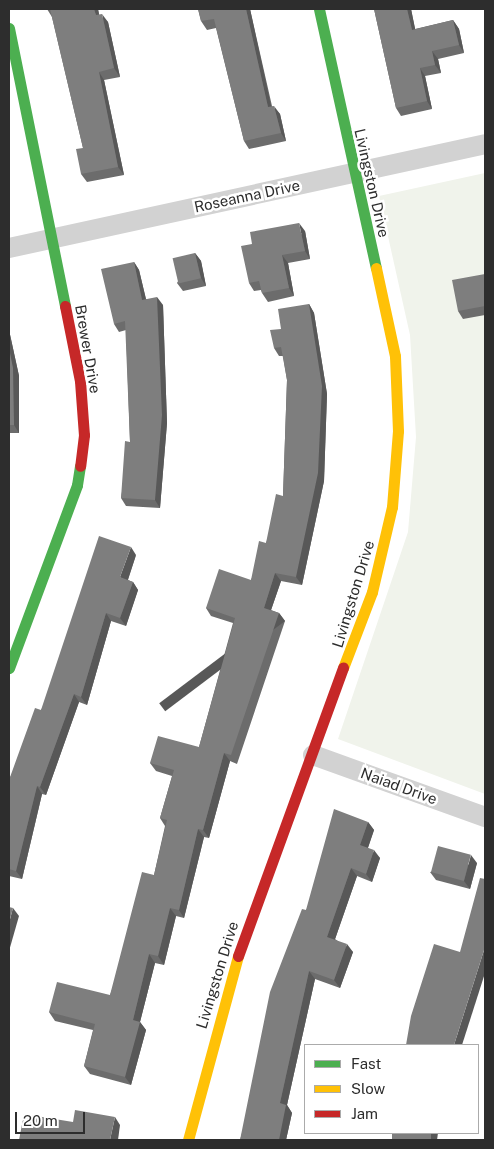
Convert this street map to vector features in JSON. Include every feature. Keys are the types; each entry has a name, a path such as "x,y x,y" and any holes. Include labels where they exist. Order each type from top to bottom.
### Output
{"street":[{"name":"Livingston Drive","path":"188,1140 243,937 313,755 372,592 396,466 395,356 319,9"},
{"name":"Brewer Drive","path":"9,28 80,381 82,457 54,551 9,668"},
{"name":"Roseanna Drive","path":"9,248 485,144"},
{"name":"Naiad Drive","path":"313,755 485,817"}],"shaded area":[{"path":"485,173 485,794 338,739 408,532 416,437 410,335 379,196"}],"building":[{"path":"50,9 94,9 96,15 102,14 114,68 99,72 118,167 81,174 76,149 83,148"},
{"path":"198,9 246,9 268,107 274,106 281,133 244,141 214,19 201,21"},
{"path":"374,9 407,9 412,30 453,20 459,45 432,51 435,65 420,68 427,101 396,108"},
{"path":"299,223 305,251 282,255 289,288 262,293 259,281 249,283 241,246 252,244 250,232"},
{"path":"195,253 201,278 178,284 173,258"},
{"path":"134,262 142,300 157,297 162,415 155,500 121,498 125,441 130,442 125,321 114,324 101,269"},
{"path":"485,274 485,306 458,311 452,280"},
{"path":"309,304 322,386 318,473 296,577 275,573 264,608 279,613 231,755 224,753 203,830 198,829 179,910 170,908 158,956 149,954 133,1020 140,1022 125,1077 84,1066 95,1024 49,1012 57,982 110,995 142,872 154,875 167,820 160,818 174,770 150,763 158,736 199,747 235,618 206,608 219,569 251,580 259,541 266,543 276,494 283,496 287,380 281,347 274,348 270,330 281,329 278,309"},
{"path":"9,348 13,368 14,425 9,425"},
{"path":"99,536 131,547 120,577 133,582 120,618 106,613 81,697 74,694 40,787 37,786 16,871 9,869 9,780 35,708 41,710"},
{"path":"334,809 368,822 360,845 374,850 366,874 351,868 327,937 347,944 334,980 309,971 280,1103 286,1105 279,1140 240,1140 270,992 302,909 306,910"},
{"path":"438,846 471,855 464,881 431,872"},
{"path":"480,878 485,879 485,947 454,1044 406,1044 411,1016 434,944 460,952"},
{"path":"9,907 13,908 9,923"},
{"path":"75,1110 115,1117 110,1140 19,1140 24,1114 73,1122"},
{"path":"392,1134 431,1134 431,1140 392,1140"}],"traffic: fast":[{"path":"319,9 376,268"},
{"path":"9,28 65,306"},
{"path":"9,668 77,485 80,466"}],"traffic: slow":[{"path":"343,668 372,592 392,507 398,431 395,356 376,268"},
{"path":"188,1140 238,956"}],"traffic: jam":[{"path":"65,306 80,381 84,435 80,466"},
{"path":"238,956 343,668"}]}
